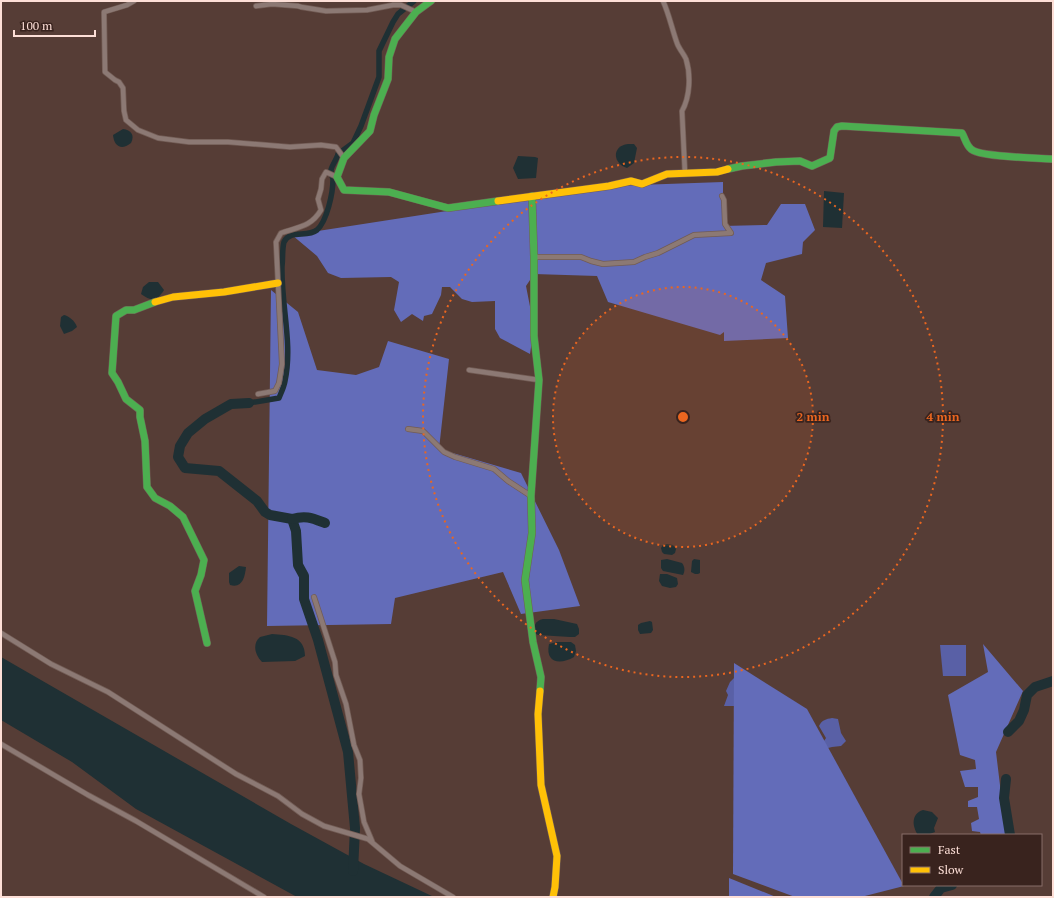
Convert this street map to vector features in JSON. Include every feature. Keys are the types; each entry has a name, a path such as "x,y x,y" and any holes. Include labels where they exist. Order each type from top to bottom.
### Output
{"street":[{"path":"134,1 127,5 104,12 105,72 114,80 119,82 123,88 126,120 138,130 158,138 189,142 228,142 290,147 321,145 336,147 344,158"},
{"path":"431,1 415,11 395,39 389,57 388,79 374,115 370,131 344,158 337,177 339,184 344,190 390,192 448,208 631,181 642,184 667,174 701,174 742,166 776,162 800,161 812,166 830,158 834,132 837,127 842,126 888,127 962,133 970,149 976,152 1004,155 1009,157 1053,159"},
{"path":"663,1 677,45 687,65 689,89 686,104 682,111 685,174"},
{"path":"256,6 272,4 298,6 326,11 367,10 401,5 415,11"},
{"path":"258,394 275,390 279,383 282,364 276,242 281,233 311,223 316,219 321,210 318,199 322,178 326,172 337,177"},
{"path":"532,196 534,336 539,380 531,496 532,533 525,580 533,642 541,677 538,714 540,785 557,856 553,897"},
{"path":"534,257 581,256 591,261 603,264 634,262 645,256 658,254 694,235 731,233 725,224 724,200 722,196"},
{"path":"207,642 195,591 201,575 204,560 183,517 170,506 155,498 147,487 145,441 140,410 126,398 112,373 116,316 126,310 134,310 142,306 173,298 224,292 278,283"},
{"path":"469,370 539,380"},
{"path":"408,429 423,431 444,452 494,469 508,481 531,496"},
{"path":"314,597 335,662 336,675 346,704 354,745 360,760 361,778 359,794 364,822 373,842"},
{"path":"1,633 51,664 108,692 236,774 278,796 302,814 324,826 368,839 400,866 453,897"},
{"path":"1,744 136,821 264,897"}],"shaded area":[{"path":"123,129 132,133 133,138 131,143 121,147 116,144 113,135"},
{"path":"628,144 634,144 637,148 634,163 627,168 619,163 616,155 619,148"},
{"path":"518,156 538,158 536,178 518,179 513,168"},
{"path":"723,182 723,226 767,225 781,204 805,204 815,230 803,242 802,254 766,263 761,280 785,296 788,338 724,341 724,332 720,335 608,302 597,276 534,274 526,286 534,327 530,354 500,338 495,329 495,301 472,302 462,299 450,287 442,287 441,295 432,314 424,316 423,321 412,314 401,322 394,310 399,282 391,277 341,278 328,273 317,256 292,235 609,186"},
{"path":"824,191 844,193 842,228 823,227"},
{"path":"149,282 158,282 164,290 157,298 151,299 141,294 143,287"},
{"path":"271,290 298,312 317,370 356,375 379,367 388,341 449,359 439,449 521,473 559,550 580,606 521,614 503,572 395,598 391,624 267,626"},
{"path":"64,315 72,319 77,327 64,334 60,326 61,317"},
{"path":"663,545 673,545 676,549 675,553 672,555 664,554 662,552 661,548"},
{"path":"667,559 682,563 684,566 683,575 663,571 661,568 661,560"},
{"path":"694,559 700,560 700,573 698,574 691,572 692,561"},
{"path":"239,566 246,567 244,578 240,584 234,586 230,585 229,573"},
{"path":"660,574 667,574 677,578 678,584 676,587 670,588 662,586 659,581"},
{"path":"543,619 554,619 577,624 579,634 575,637 538,635 534,633 535,626 538,621"},
{"path":"650,621 652,622 653,630 651,633 640,634 638,625"},
{"path":"272,634 289,636 299,641 304,649 305,656 295,661 262,662 255,650 256,643 260,637"},
{"path":"557,642 571,642 575,645 576,651 574,657 564,661 555,661 551,659 548,650 549,644"},
{"path":"983,644 1023,691 996,752 1006,834 981,834 980,832 972,831 971,823 979,819 977,807 968,807 968,801 978,797 978,787 965,787 960,771 976,769 975,760 960,755 948,695 988,672"},
{"path":"940,645 966,645 966,676 943,676"},
{"path":"1,657 291,824 364,864 434,897 297,897 136,809 72,762 1,720"},
{"path":"734,663 807,709 902,882 902,886 904,886 861,897 795,897 733,874"},
{"path":"735,677 735,706 724,706 728,695 726,691 730,682"},
{"path":"832,718 838,719 841,733 846,741 841,746 828,748 822,744 826,738 819,726 824,720"},
{"path":"923,810 932,812 938,818 934,828 935,832 930,834 918,834 914,821 916,814"},
{"path":"729,878 776,897 729,897"}],"waterway":[{"path":"249,403 279,398 285,383 288,353 282,281 284,242 290,236 313,232 321,226 329,206 332,192 333,179 331,170 338,154 353,143 361,126 379,77 379,51 398,14 414,1"},
{"path":"249,403 231,404 205,419 188,433 180,446 178,457 185,468 219,471 257,501 265,512 270,515 292,519 296,531 298,565 304,576 304,599 318,640 348,752 355,828 353,871"},
{"path":"292,519 301,517 325,523"},
{"path":"1008,732 1019,721 1024,710 1027,695 1035,687 1053,681"},
{"path":"1006,779 1004,798 1010,834"},
{"path":"934,897 941,888 948,886"}],"traffic: fast":[{"path":"431,1 416,12 395,39 389,57 388,79 374,115 370,131 344,158 337,177 344,190 389,192 448,208 498,201"},
{"path":"728,169 776,162 800,161 812,166 830,158 834,131 837,127 842,126 962,133 968,146 976,152 1023,158 1053,159"},
{"path":"532,196 534,336 539,380 531,496 532,533 525,580 533,642 541,677 540,691"},
{"path":"155,302 134,310 126,310 116,316 112,373 126,399 140,410 145,441 147,487 155,498 170,506 183,517 204,560 201,575 195,591 207,643"}],"traffic: slow":[{"path":"498,201 609,186 631,181 642,184 667,174 717,172 728,169"},
{"path":"155,302 173,297 224,292 278,283"},
{"path":"540,691 538,714 541,785 557,856 553,897"}]}
